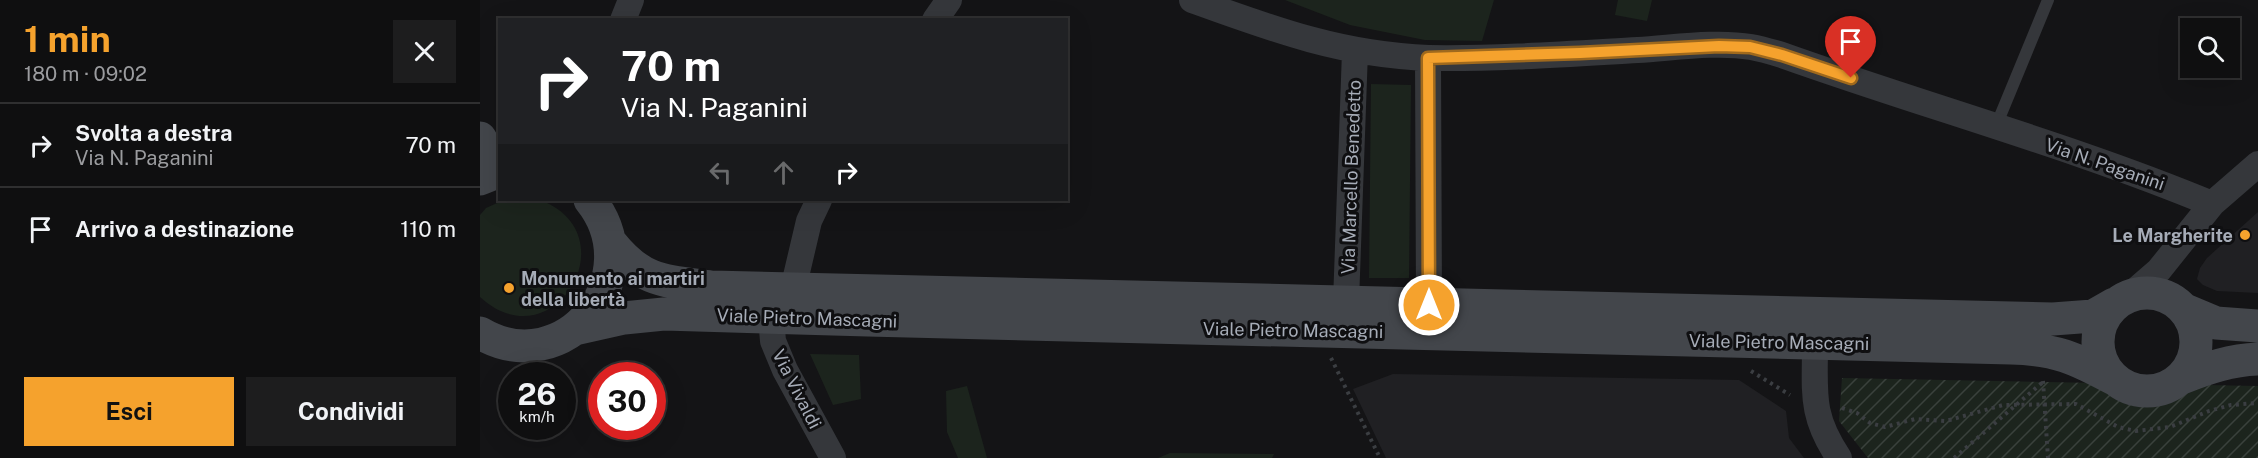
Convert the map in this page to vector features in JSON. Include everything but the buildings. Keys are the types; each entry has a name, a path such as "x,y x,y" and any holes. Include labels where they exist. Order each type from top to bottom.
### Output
{"main road":[{"path":"480,138 498,168"},
{"path":"480,179 498,172"},
{"path":"480,333 489,339 511,344 533,345 555,340 575,329 590,316 601,300 612,262 611,243 606,225 591,201"},
{"name":"Viale Pietro Mascagni","path":"611,243 634,267 650,277 711,287 2053,319 2092,315 2122,300"},
{"path":"2182,378 2191,367 2196,345 2193,323 2185,310 2174,300 2159,294 2144,292 2122,300 2105,315 2097,342 2099,356 2114,379 2140,392 2169,387 2182,378 2209,367 2258,359"},
{"path":"2185,310 2216,323 2258,326"},
{"name":"Viale Pietro Mascagni","path":"575,329 624,318 664,314 2042,349 2074,359 2114,379"}],"street":[{"path":"624,18 632,0"},
{"path":"936,18 949,0"},
{"name":"Via N. Paganini","path":"1206,2 1256,24 1306,40 1355,51 1428,58 1719,46 1750,47 1782,55 2150,178 2212,204"},
{"name":"Via Marcello Benedetto","path":"1347,302 1355,51"},
{"path":"1428,58 1429,305"},
{"path":"2122,300 2158,270 2212,204 2258,164"},
{"path":"793,289 809,221 819,201"},
{"name":"Via Vivaldi","path":"771,317 773,341 785,370 833,458"},
{"path":"1815,344 1815,406 1828,442 1839,458"}],"lane":[{"path":"1996,126 2048,0"}],"path":[{"path":"1329,354 1380,458"},
{"path":"2043,374 2048,458"},
{"path":"1954,458 2043,382"},
{"path":"1815,406 1830,403 1857,413 1870,423 1884,427 1915,420 1946,421 2003,405 2076,404 2118,427 2136,430 2170,427 2209,411 2231,405 2258,403"}],"shaded area":[{"path":"1285,0 1494,0 1482,41 1425,40 1350,25"},
{"path":"1618,0 1652,0 1647,21 1615,15"},
{"path":"1371,84 1411,85 1409,278 1369,278"},
{"path":"502,201 543,201 569,219 580,242 580,266 571,288 554,306 532,315 507,313 480,297 480,215 486,208"},
{"name":"Le Margherite","path":"2258,212 2258,293 2217,291 2203,285 2197,279 2200,268 2207,258"},
{"path":"810,354 859,355 861,399 833,405"},
{"path":"1393,374 1739,380 1786,411 1789,438 1804,458 1386,458 1353,389"},
{"path":"1842,378 2258,386 2258,458 1868,458 1839,421"},
{"path":"967,386 987,458 958,458 947,432 946,391"},
{"path":"1170,453 1274,454 1272,458 1158,458"}],"place":[{"name":"Le Margherite","path":"2245,235"},
{"name":"Monumento ai martiri della libertà","path":"509,288"}],"route":[{"path":"1429,305 1428,58 1719,46 1750,47 1851,78"}]}
